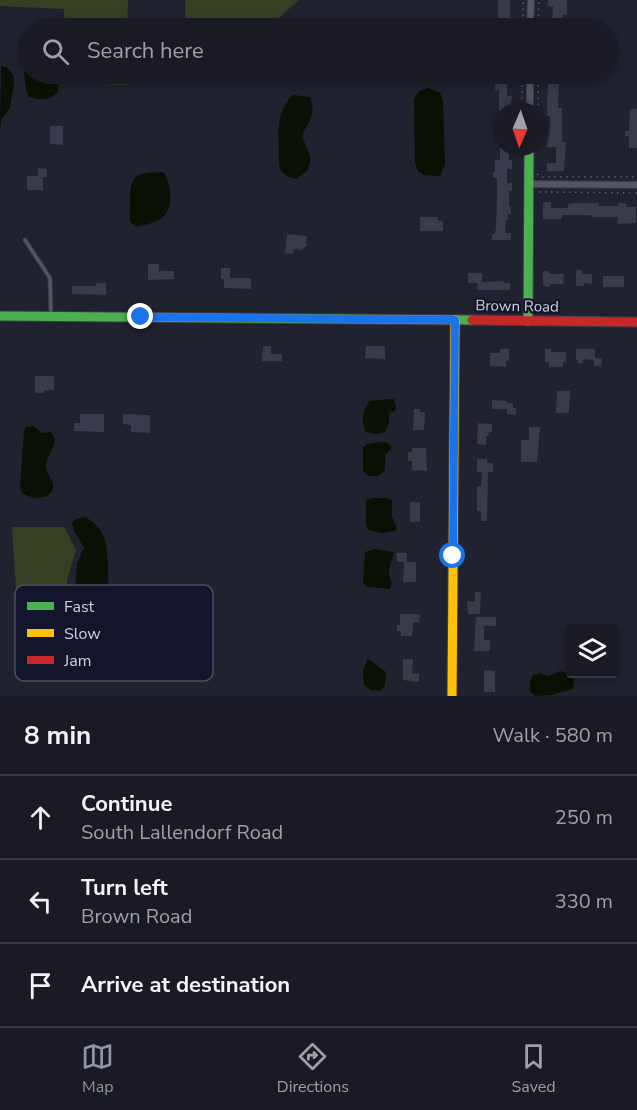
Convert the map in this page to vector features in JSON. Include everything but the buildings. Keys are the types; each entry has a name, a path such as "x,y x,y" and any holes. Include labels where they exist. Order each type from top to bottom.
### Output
{"street":[{"path":"530,18 531,0"},
{"path":"530,84 530,102"},
{"path":"528,321 529,156"},
{"path":"529,184 637,185"},
{"name":"Brown Road","path":"0,316 637,322"},
{"path":"452,696 455,320"}],"lane":[{"path":"25,240 50,278 51,316"}],"path":[{"path":"523,0 523,18"},
{"path":"538,18 539,0"},
{"path":"522,84 522,102"},
{"path":"538,84 538,102"},
{"path":"537,173 541,177 637,177"},
{"path":"539,192 637,193"}],"green space":[{"path":"0,0 128,0 127,18 64,18 64,9 0,6"},
{"path":"185,0 299,0 278,18 185,18"},
{"path":"12,527 64,527 76,550 67,585 16,585"}],"shaded area":[{"path":"1,66 8,68 13,75 14,83 10,108 2,118 0,130"},
{"path":"58,84 58,92 48,98 29,97 25,85"},
{"path":"428,88 440,93 443,100 445,164 440,176 424,175 418,171 415,163 414,99 419,91"},
{"path":"293,95 310,97 313,108 302,136 311,159 307,171 296,179 283,173 279,162 281,114"},
{"path":"163,172 168,182 170,195 166,213 154,222 136,226 130,222 130,193 133,180 146,173"},
{"path":"394,399 395,411 389,413 389,423 385,432 377,434 366,432 363,416 370,401"},
{"path":"33,426 42,433 51,432 55,439 46,467 53,485 52,490 46,497 41,498 22,493 20,487 24,432 26,427"},
{"path":"388,443 392,448 385,455 385,470 378,476 368,476 363,471 363,448 367,444"},
{"path":"372,498 392,500 392,517 396,531 381,533 368,530 366,500"},
{"path":"84,517 90,520 104,537 108,585 75,585 77,564 84,547 72,523"},
{"path":"375,549 394,552 389,571 392,582 390,589 366,587 363,582 365,552"},
{"path":"368,659 386,672 385,686 380,691 371,690 364,685 363,670"},
{"path":"560,671 565,672 565,678 574,679 573,689 551,695 535,696 530,691 530,681 533,675 540,673 549,676"}],"traffic: fast":[{"path":"528,321 529,156"},
{"path":"0,316 472,320"}],"traffic: slow":[{"path":"452,696 455,320"}],"traffic: jam":[{"path":"472,320 637,322"}],"route":[{"path":"141,317 455,320 453,556"}]}
